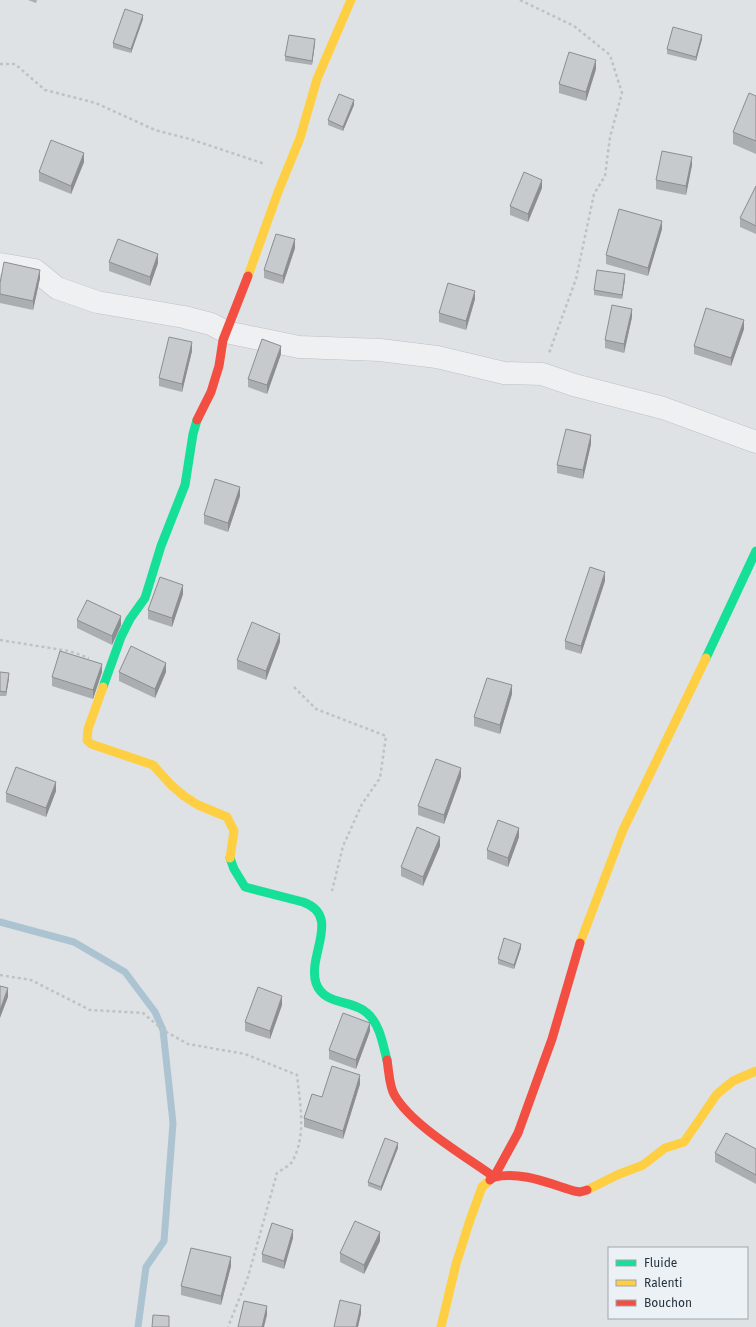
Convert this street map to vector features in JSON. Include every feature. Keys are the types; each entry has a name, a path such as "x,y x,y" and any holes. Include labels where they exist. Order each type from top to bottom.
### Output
{"street":[{"path":"351,0 317,79 300,138 221,346 219,366 211,392 196,420 185,485 161,546 145,598 130,619 110,665 88,729 87,740 91,744 152,765 159,769 180,793 202,807 221,812 232,825 234,834 230,856 235,871 246,887 310,905 317,909 321,915 321,928 315,963 316,977 320,991 326,996 366,1012 375,1023 394,1095 400,1105 433,1132 494,1177 513,1174 574,1191 580,1192 591,1189 617,1175 643,1165 665,1148 684,1142 717,1094 732,1081 756,1071"},
{"path":"0,264 35,270 57,288 97,302 211,324 226,332 299,347 380,350 437,357 504,373 542,374 574,385 663,408 756,442"},
{"path":"442,1327 456,1264 482,1187 494,1177 518,1133 552,1039 574,960 623,830 756,551"}],"path":[{"path":"520,0 574,26 610,55 622,93 610,137 605,176 594,194 576,279 542,374"},
{"path":"0,64 15,64 45,90 96,104 155,130 190,139 286,172"},
{"path":"0,640 69,651 110,665"},
{"path":"294,687 316,709 386,736 380,778 362,804 343,846 331,896 321,915"},
{"path":"0,975 31,980 90,1010 143,1013 163,1030 188,1044 246,1054 297,1075 302,1115 301,1133 292,1163 277,1173 248,1277 228,1327"}],"building":[{"path":"125,9 143,15 131,49 113,43"},
{"path":"673,27 702,35 696,57 667,49"},
{"path":"289,35 315,39 312,61 285,56"},
{"path":"569,52 596,60 586,92 559,84"},
{"path":"749,93 756,96 756,141 733,132"},
{"path":"339,94 354,100 343,127 328,120"},
{"path":"51,140 84,153 71,186 39,172"},
{"path":"662,151 692,157 686,186 656,180"},
{"path":"524,172 542,180 528,214 510,206"},
{"path":"756,186 756,226 740,218"},
{"path":"619,209 662,221 648,268 606,255"},
{"path":"276,234 295,239 283,276 264,270"},
{"path":"118,239 158,254 150,277 109,262"},
{"path":"4,262 40,270 33,301 0,294 0,283"},
{"path":"597,270 625,274 622,295 594,290"},
{"path":"448,283 475,291 466,321 439,313"},
{"path":"612,305 632,309 624,344 605,340"},
{"path":"706,308 744,320 731,358 694,346"},
{"path":"169,337 192,342 182,384 159,378"},
{"path":"262,339 281,346 267,385 248,379"},
{"path":"566,429 591,435 583,470 557,465"},
{"path":"215,479 240,487 228,523 204,515"},
{"path":"590,567 605,572 581,646 565,641"},
{"path":"160,577 183,585 172,618 148,610"},
{"path":"87,600 121,616 112,636 77,620"},
{"path":"252,622 280,634 266,671 237,660"},
{"path":"131,646 166,663 155,689 119,672"},
{"path":"60,651 102,664 93,690 52,677"},
{"path":"0,672 9,673 6,692 0,691"},
{"path":"487,678 512,685 500,725 474,717"},
{"path":"436,759 461,768 444,815 418,806"},
{"path":"16,767 56,782 46,808 6,793"},
{"path":"498,820 519,828 508,858 487,850"},
{"path":"417,827 440,837 423,877 401,867"},
{"path":"504,938 521,944 514,965 498,959"},
{"path":"0,986 8,988 0,1010"},
{"path":"258,987 282,996 270,1031 245,1022"},
{"path":"343,1013 370,1023 356,1060 329,1050"},
{"path":"332,1066 360,1075 343,1131 304,1118 312,1094 322,1097"},
{"path":"726,1133 756,1149 756,1175 715,1153"},
{"path":"385,1138 398,1143 381,1187 368,1182"},
{"path":"355,1221 380,1232 364,1265 340,1253"},
{"path":"272,1223 293,1230 284,1261 262,1254"},
{"path":"191,1248 231,1257 221,1296 181,1286"},
{"path":"340,1300 361,1305 356,1327 334,1327"},
{"path":"244,1301 267,1306 262,1327 238,1327"},
{"path":"153,1315 169,1316 169,1327 152,1327"}],"waterway":[{"path":"0,922 74,942 125,972 155,1012 163,1030 173,1123 164,1241 146,1267 138,1327"}],"traffic: fast":[{"path":"103,687 121,637 130,619 145,598 161,546 185,485 193,434 197,420"},
{"path":"706,658 756,551"},
{"path":"230,858 234,869 245,887 303,902 314,908 320,917 322,926 314,972 316,983 325,995 332,999 354,1006 367,1013 378,1029 387,1060"}],"traffic: slow":[{"path":"248,276 278,192 300,138 317,79 351,0"},
{"path":"580,943 623,830 706,658"},
{"path":"103,687 88,729 87,740 91,744 153,765 171,785 184,796 198,805 227,817 234,831 230,858"},
{"path":"587,1190 617,1175 643,1165 665,1148 684,1142 717,1094 733,1081 756,1071"},
{"path":"441,1327 456,1264 470,1220 482,1187 490,1180"}],"traffic: jam":[{"path":"197,420 211,392 219,366 223,340 248,276"},
{"path":"490,1180 494,1177 518,1133 552,1039 580,943"},
{"path":"387,1060 393,1092 403,1107 440,1140 494,1177 524,1177 544,1181 574,1191 580,1192 587,1190"}]}
